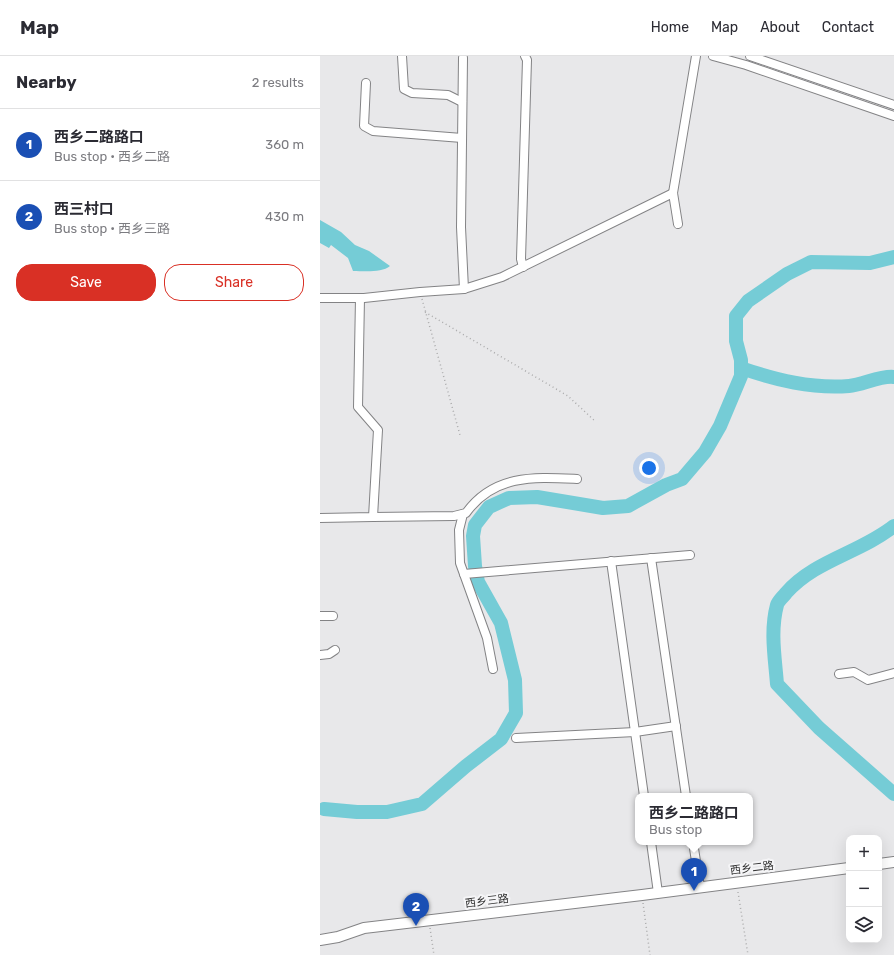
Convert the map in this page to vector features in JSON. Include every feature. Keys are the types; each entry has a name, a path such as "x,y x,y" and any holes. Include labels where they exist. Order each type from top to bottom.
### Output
{"street":[{"path":"402,56 404,89 412,93 448,95 462,102"},
{"path":"523,268 521,259 527,60 525,56"},
{"path":"678,224 673,194 696,56"},
{"path":"713,56 746,65 894,116"},
{"path":"750,56 894,106"},
{"path":"463,58 461,227 464,289"},
{"path":"366,83 364,126 373,131 462,138"},
{"path":"320,298 360,298 464,289 502,277 523,268 673,194"},
{"path":"360,298 358,407 378,430 373,517"},
{"path":"320,518 428,517 463,514 466,513 475,501 491,489 521,479 536,477 577,479"},
{"path":"463,514 459,530 460,563 487,638 493,669"},
{"path":"464,574 690,555"},
{"path":"651,558 686,793"},
{"path":"611,562 644,793"},
{"path":"320,616 333,616"},
{"path":"320,655 329,654 335,650"},
{"path":"839,674 854,672 868,680 894,673"},
{"path":"516,738 635,732 676,726"},
{"path":"651,845 658,893"},
{"path":"693,845 700,887"},
{"path":"882,864 894,862"},
{"name":"西乡二路","path":"658,893 846,868"},
{"name":"西乡三路","path":"320,940 338,937 364,928 658,893"}],"path":[{"path":"420,292 460,435"},
{"path":"425,312 568,396 596,422"},
{"path":"736,882 748,955"},
{"path":"642,895 650,955"},
{"path":"429,920 434,955"}],"water":[{"path":"320,220 341,232 355,245 369,251 390,266 378,271 353,271 348,258 331,245 329,248 320,243"}],"waterway":[{"path":"324,809 357,812 387,812 422,804 466,766 501,739 516,713 515,680 501,623 478,582 475,566 473,536 475,525 489,507 509,498 537,497 603,508 628,506 666,485 682,479 705,452 720,426 741,376 741,360 736,341 736,316 748,301 787,274 811,262 870,263 894,257"},
{"path":"741,368 794,383 835,387 860,384 884,377 894,377"},
{"path":"894,526 867,543 810,572 798,582 779,600 775,615 773,635 777,684 819,728 894,794"}],"place":[{"name":"西乡二路路口","path":"694,891"},
{"name":"西三村口","path":"416,926"}]}
